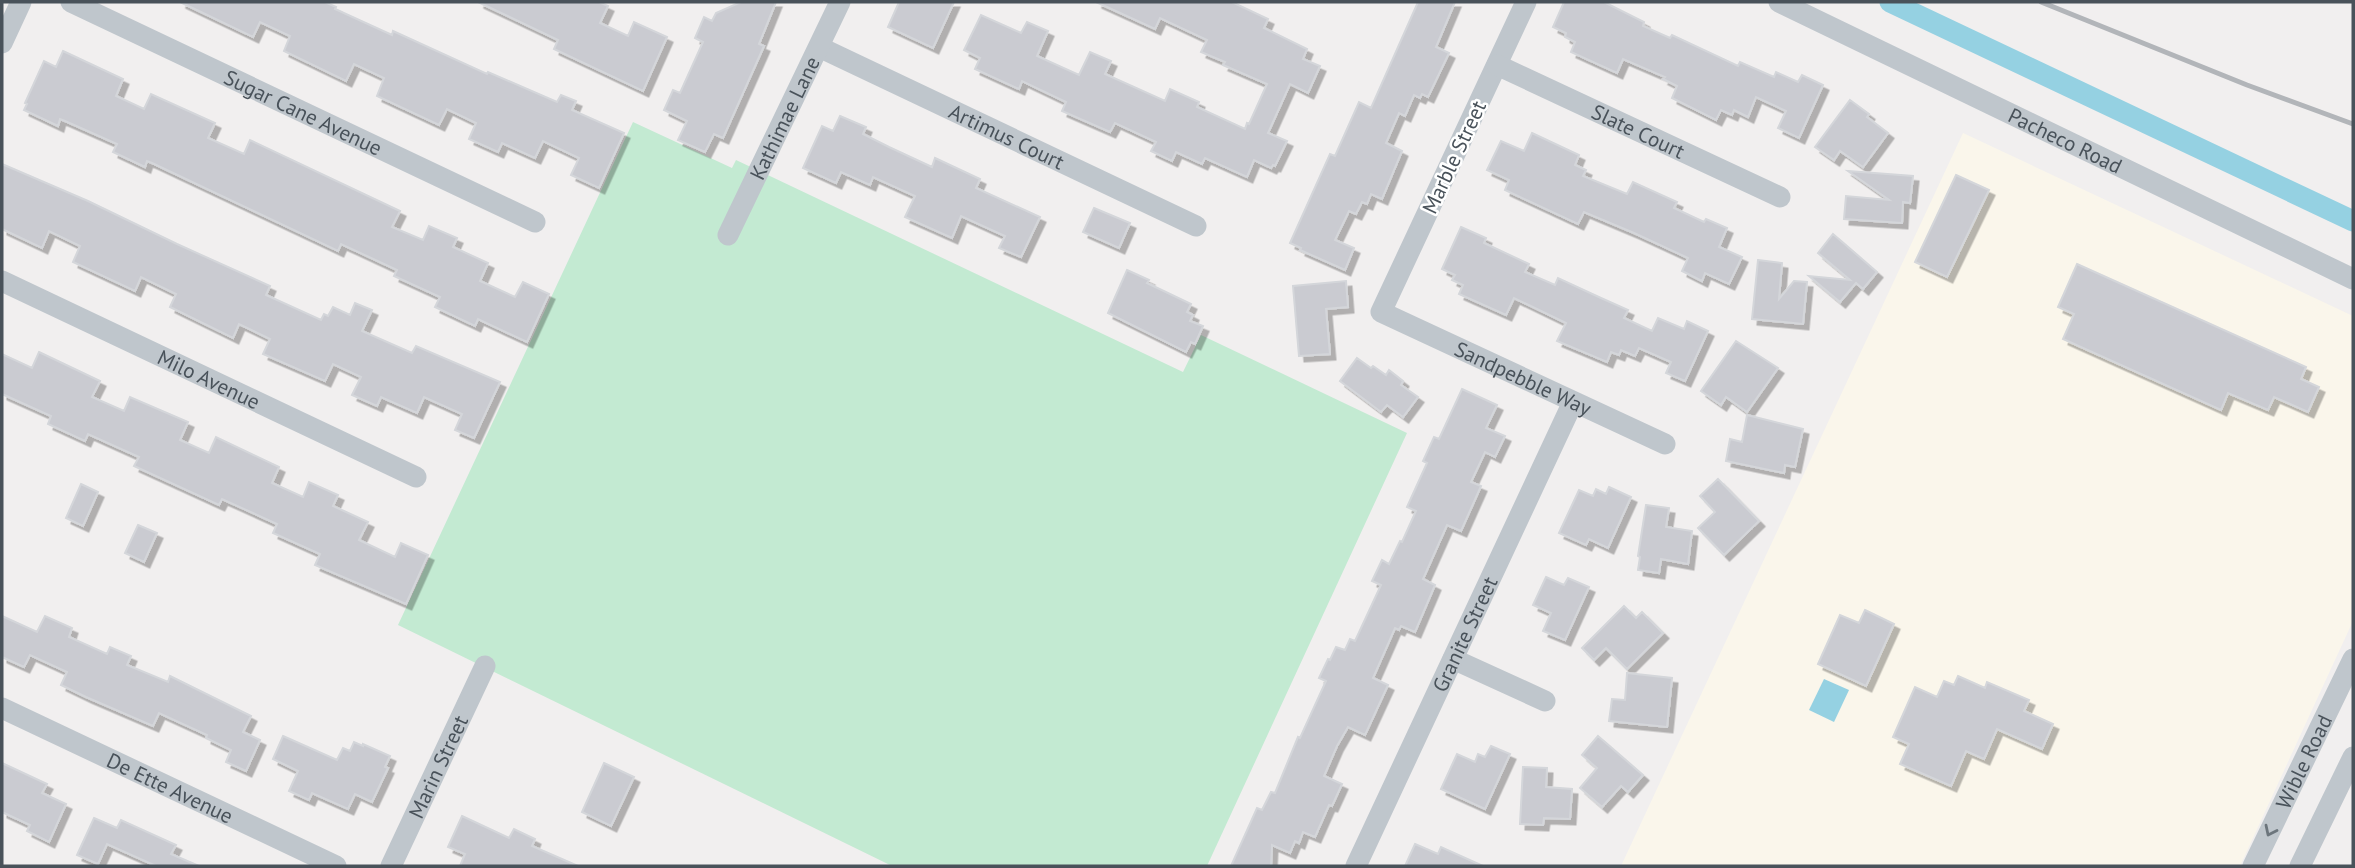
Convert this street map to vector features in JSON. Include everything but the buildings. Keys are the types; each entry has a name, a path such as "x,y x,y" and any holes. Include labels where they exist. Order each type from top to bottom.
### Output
{"street":[{"path":"2,43 21,2"},
{"name":"Sugar Cane Avenue","path":"71,2 535,222"},
{"name":"Kathimae Lane","path":"728,236 840,2"},
{"name":"Marble Street","path":"1381,312 1526,2"},
{"name":"Pacheco Road","path":"1779,2 2353,279"},
{"name":"Artimus Court","path":"819,47 1196,226"},
{"name":"Slate Court","path":"1497,65 1780,197"},
{"name":"Milo Avenue","path":"2,281 416,477"},
{"name":"Sandpebble Way","path":"1381,312 1665,444"},
{"name":"Granite Street","path":"1356,866 1573,402"},
{"path":"1453,659 1545,701"},
{"name":"Wible Road","path":"2256,864 2353,659"},
{"name":"Marin Street","path":"391,866 485,666"},
{"name":"De Ette Avenue","path":"2,708 336,866"},
{"name":"Wible Road","path":"2300,866 2353,757"}],"shaded area":[{"path":"1963,133 2353,316 2353,621 2240,866 1621,866"}],"green space":[{"path":"633,122 732,168 736,160 1183,372 1201,335 1407,433 1207,866 892,866 398,625"}],"water":[{"path":"1824,679 1849,690 1834,722 1809,710"}],"waterway":[{"path":"1890,2 2353,221"}],"railway":[{"path":"2041,2 2247,85 2353,124"}]}
